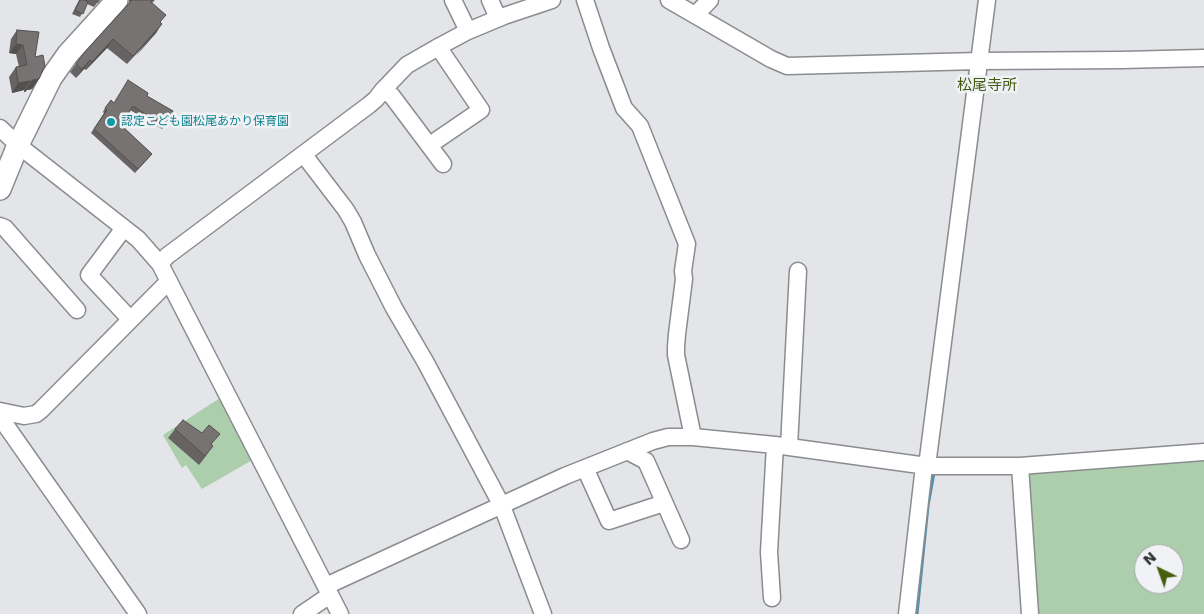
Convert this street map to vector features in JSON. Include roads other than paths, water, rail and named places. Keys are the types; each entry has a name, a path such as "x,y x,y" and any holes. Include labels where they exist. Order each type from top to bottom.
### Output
{"main road":[{"path":"0,189 18,145 60,64 117,0"}],"street":[{"path":"453,0 468,31"},
{"path":"490,0 498,18"},
{"path":"160,264 167,256 369,106 407,65 468,31 498,18 552,0"},
{"path":"585,0 624,108 640,126 687,244 676,334 676,355 693,437"},
{"path":"669,0 771,59 787,66 1204,58"},
{"path":"695,15 710,0"},
{"path":"907,614 987,0"},
{"path":"437,140 481,110 443,54 440,46"},
{"path":"383,90 392,96 444,164"},
{"path":"0,128 18,145 138,239 160,264 340,614"},
{"path":"304,155 353,222 367,255 394,308 426,363 502,506 543,614"},
{"path":"0,226 5,228 78,310"},
{"path":"124,228 89,275 130,319"},
{"path":"772,598 769,552 782,446 798,271"},
{"path":"0,410 24,416 36,414 169,281"},
{"path":"0,417 138,614"},
{"path":"302,614 328,591 502,506 585,468 653,441 668,437 693,437 782,446 926,466 1020,466 1204,452"},
{"path":"627,451 646,460 681,540"},
{"path":"1020,466 1030,614"},
{"path":"585,468 609,522 664,503"}],"waterway":[{"path":"917,614 928,506 934,473"}],"place":[{"name":"認定こども園松尾あかり保育園","path":"111,122"}],"district":[{"name":"松尾寺所","path":"987,86"}]}
